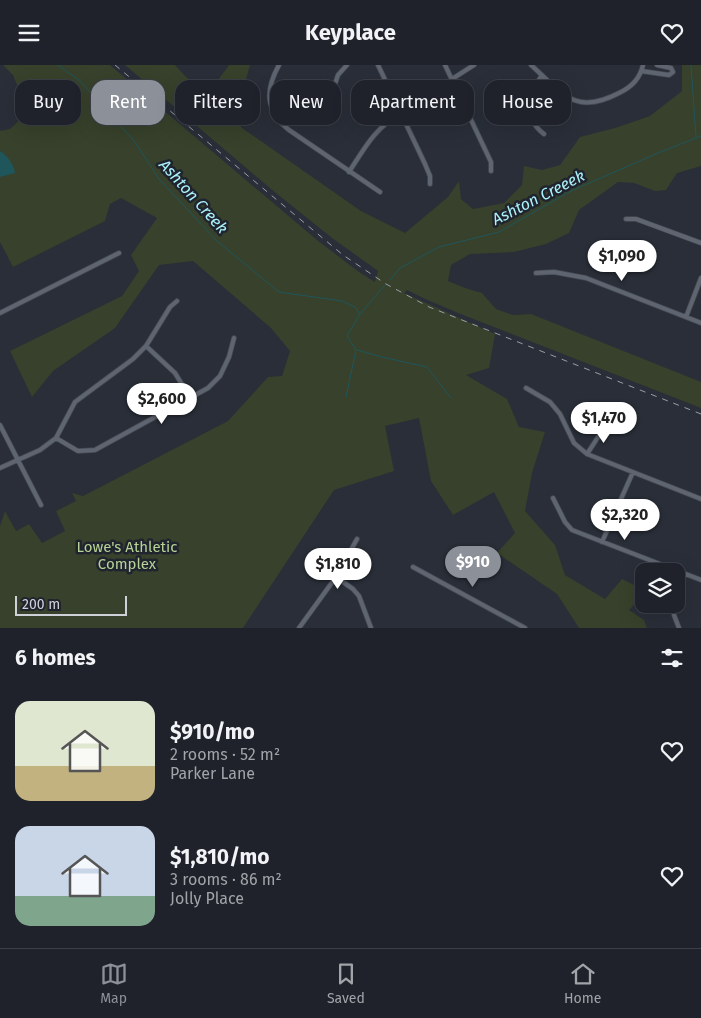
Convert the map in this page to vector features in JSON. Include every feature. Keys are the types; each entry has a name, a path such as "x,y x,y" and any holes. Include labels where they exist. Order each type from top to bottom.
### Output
{"street":[{"path":"279,65 272,81 269,95 276,117 289,130 380,192"},
{"path":"336,80 338,75 347,65"},
{"path":"378,65 385,80"},
{"path":"445,65 490,162 491,171"},
{"path":"452,79 474,65"},
{"path":"531,65 569,98 586,104 603,101 634,83 641,71 642,65"},
{"path":"641,71 669,75 673,73 672,67 657,65"},
{"path":"542,75 532,92 530,104 534,121 544,134"},
{"path":"350,171 376,131 383,125"},
{"path":"406,125 428,170 430,184"},
{"path":"626,219 636,219 701,243"},
{"path":"0,313 119,253"},
{"path":"536,273 554,272 586,278 701,323"},
{"path":"686,317 701,278"},
{"path":"0,468 40,450 56,438 75,402 133,359 146,346 170,307 177,301"},
{"path":"56,438 78,451 95,450 191,399 208,388 220,376 229,357 234,338"},
{"path":"146,346 175,373 191,399"},
{"path":"526,388 550,402 560,414 574,443 587,454 701,499"},
{"path":"0,425 41,505"},
{"path":"587,454 606,425"},
{"path":"602,542 633,473"},
{"path":"553,498 565,522 572,530 656,563"},
{"path":"299,628 336,577 357,539"},
{"path":"413,567 525,628"},
{"path":"685,574 701,580"},
{"path":"336,577 353,589 359,597 371,628"},
{"path":"674,613 679,628"}],"green space":[{"name":"Lowe's Athletic Complex","path":"3,65 110,65 128,80 91,80 91,125 165,125 165,111 175,120 175,125 181,125 317,240 375,282 378,271 332,238 196,125 240,125 361,211 405,233 448,197 459,181 461,199 473,209 504,203 522,185 524,166 542,170 560,165 580,137 650,116 682,91 682,65 701,65 701,166 677,173 666,190 655,191 634,183 618,182 579,210 569,233 546,244 514,252 470,254 451,265 448,281 482,293 496,309 513,315 531,314 701,382 701,408 458,313 407,290 404,293 495,334 489,368 466,375 507,399 519,427 545,432 532,473 525,511 555,545 565,575 605,599 622,579 635,586 635,604 629,610 644,620 647,628 579,628 557,594 497,553 515,533 494,492 453,515 431,481 419,418 385,426 394,471 334,490 243,628 0,628 0,526 5,511 16,531 29,524 42,543 65,531 56,511 76,501 72,493 83,496 228,421 268,377 282,376 290,351 271,328 193,261 159,265 115,328 53,371 32,397 10,351 122,296 139,271 131,255 157,218 121,198 110,204 105,221 13,267 0,242 0,131 10,129 15,124 81,125 81,80 15,80 13,75"},
{"path":"125,65 175,65 191,80 175,80 175,107 165,99 165,80 143,80"},
{"path":"229,65 250,65 246,80 218,80"}],"water":[{"path":"0,151 10,160 15,173 0,177"}],"waterway":[{"name":"Ashton Creek","path":"58,65 80,81 135,142 159,179 217,241 279,292 342,301 355,307 360,314"},
{"path":"691,65 696,137"},
{"name":"Ashton Creeek","path":"390,280 400,268 439,247 499,232 571,191 701,136"},
{"path":"346,397 356,350 347,336 360,314 386,284"},
{"path":"357,350 427,367 451,398"}],"railway":[{"path":"115,65 343,255 386,284 429,307 701,414"}]}
